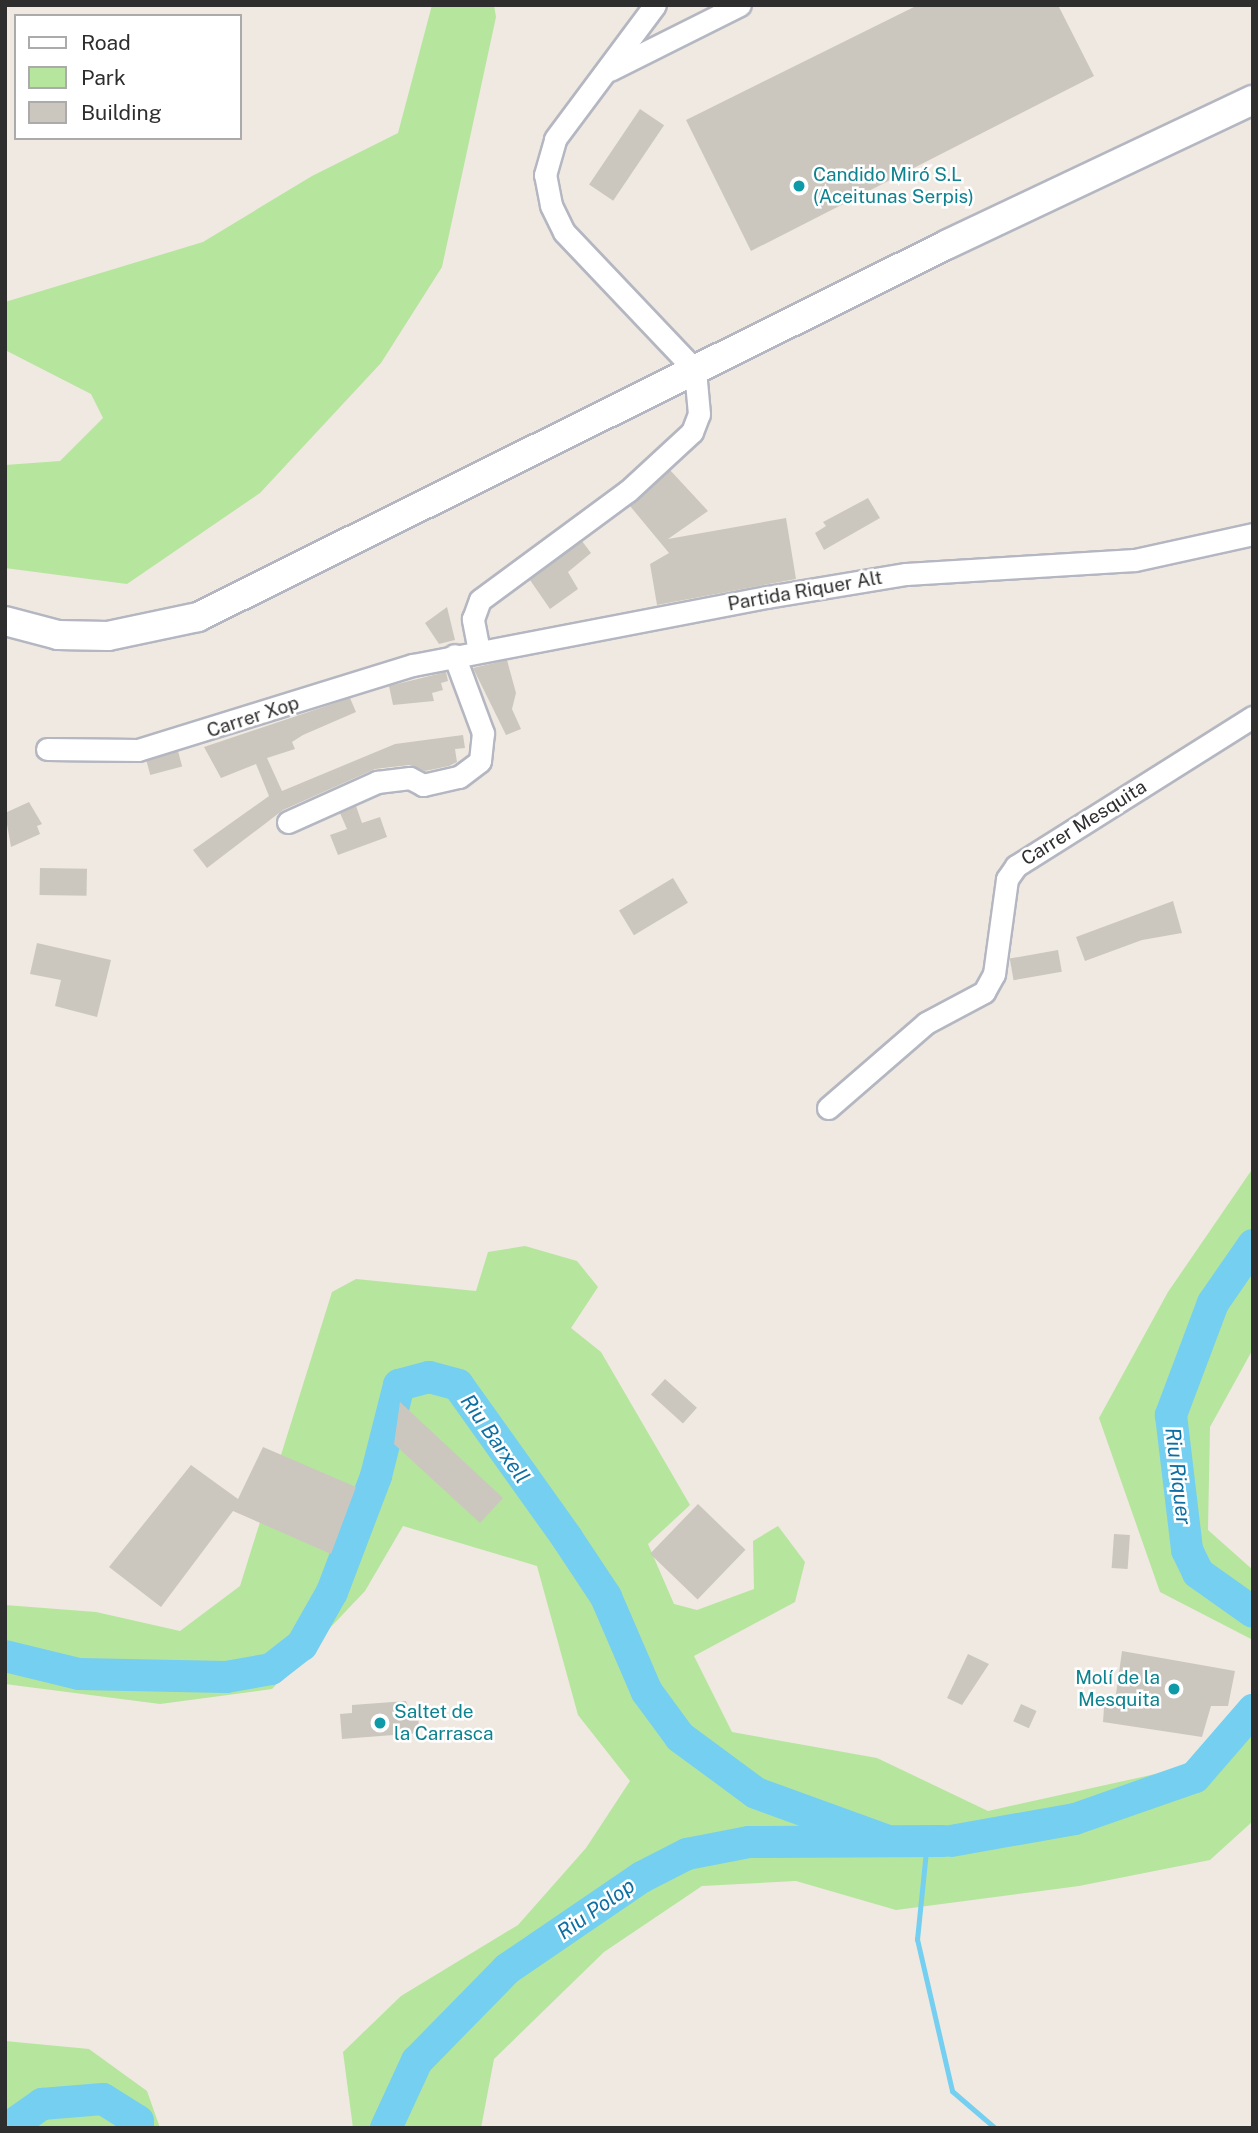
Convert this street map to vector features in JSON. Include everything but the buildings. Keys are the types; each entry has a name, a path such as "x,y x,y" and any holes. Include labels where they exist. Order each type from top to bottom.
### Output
{"main road":[{"path":"5,621 58,635 108,636 198,617 695,370 1253,100"}],"street":[{"path":"479,651 473,619 480,600 574,536 692,432 701,398 695,370 574,244 551,205 548,157 605,72 655,5"},
{"path":"605,72 740,5"},
{"name":"Partida Riquer Alt","path":"454,655 906,574 1135,560 1253,534"},
{"path":"288,822 377,782 410,778 423,785 459,778 480,761 484,733 454,655"},
{"name":"Carrer Xop","path":"47,749 138,750 454,655"},
{"name":"Carrer Mesquita","path":"828,1108 926,1023 984,992 994,974 1007,879 1016,866 1253,717"}],"green space":[{"path":"432,5 494,5 496,17 442,267 381,363 260,493 127,584 5,568 5,465 60,461 103,418 91,394 5,350 5,302 203,242 312,176 398,133"},
{"path":"1253,1168 1253,1349 1210,1427 1208,1530 1253,1570 1253,1640 1160,1592 1099,1418 1168,1292"},
{"path":"525,1246 577,1261 598,1287 571,1328 601,1352 690,1505 648,1544 674,1604 697,1610 754,1589 753,1541 778,1526 805,1562 795,1602 694,1656 732,1732 877,1758 988,1811 1178,1769 1253,1714 1253,1821 1210,1860 1079,1886 896,1910 796,1881 702,1886 604,1952 494,2059 481,2128 353,2128 343,2052 401,1996 518,1925 586,1848 630,1781 578,1715 537,1566 403,1526 365,1591 272,1689 160,1704 5,1684 5,1605 96,1612 180,1631 240,1586 332,1292 356,1279 476,1291 488,1252"},
{"path":"5,2041 89,2049 147,2091 160,2128 5,2128"}],"waterway":[{"name":"Riu Riquer","path":"1253,1245 1213,1303 1171,1415 1187,1550 1198,1573 1253,1612"},
{"name":"Riu Barxell","path":"5,1656 79,1674 226,1677 271,1669 302,1645 332,1592 376,1476 399,1385 429,1377 458,1385 567,1538 606,1597 647,1692 680,1737 756,1793 888,1841"},
{"name":"Riu Riquer","path":"951,1841 1075,1819 1195,1777 1253,1710"},
{"path":"927,1841 917,1939 952,2091 995,2128"},
{"name":"Riu Polop","path":"386,2128 417,2061 507,1969 642,1877 687,1854 749,1842 943,1841"},
{"name":"Riu Polop","path":"8,2128 42,2104 103,2099 138,2121 138,2128"}],"place":[{"name":"Candido Miró S.L (Aceitunas Serpis)","path":"799,186"},
{"name":"Molí de la Mesquita","path":"1174,1689"},
{"name":"Saltet de la Carrasca","path":"380,1723"}]}
